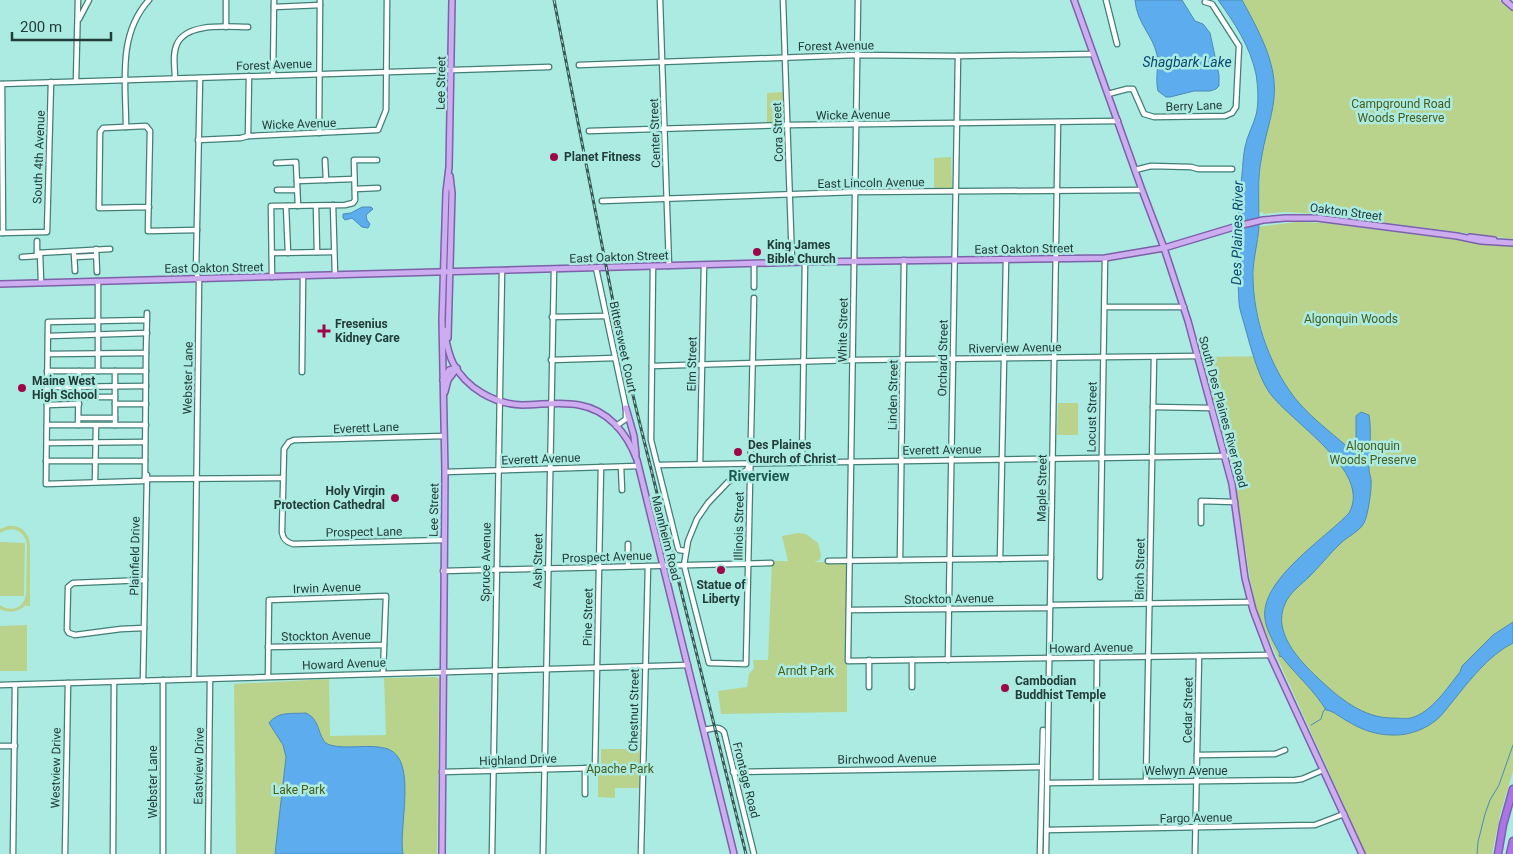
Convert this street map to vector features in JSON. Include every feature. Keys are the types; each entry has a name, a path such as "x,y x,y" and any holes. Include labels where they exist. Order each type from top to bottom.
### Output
{"highway":[{"path":"1498,854 1503,825 1513,789"},
{"path":"1510,854 1513,841"}],"main road":[{"name":"Lee Street","path":"442,854 445,472 442,320 452,193 449,167 452,0"},
{"name":"South Des Plaines River Road","path":"1074,0 1184,307 1226,456 1250,602 1270,655 1362,854"},
{"path":"1505,0 1513,7"},
{"name":"Oakton Street","path":"1234,227 1263,220 1317,218 1457,236 1481,241 1513,243"},
{"name":"East Oakton Street","path":"0,284 792,262 1105,258 1164,248 1234,227"},
{"name":"Lee Street","path":"447,272 448,348"},
{"path":"442,320 448,348"},
{"name":"Mannheim Road","path":"448,348 463,377 485,395 499,401 522,405 568,404 585,406 606,416 629,441 637,460 734,854"},
{"path":"442,384 447,373 457,368"},
{"path":"444,394 448,380 457,368"},
{"path":"626,408 634,436 637,460"}],"street":[{"path":"76,81 78,0"},
{"path":"78,21 89,0"},
{"path":"126,127 127,39 133,23 149,0"},
{"path":"226,0 226,27"},
{"path":"273,75 274,0"},
{"path":"386,71 387,0"},
{"name":"Center Street","path":"660,0 669,266"},
{"name":"Cora Street","path":"783,0 792,262"},
{"name":"White Street","path":"848,660 858,0"},
{"path":"1106,0 1117,44"},
{"name":"Berry Lane","path":"1108,94 1127,89 1133,90 1144,114 1154,117 1225,116 1232,113 1236,106 1239,46 1212,4 1206,2"},
{"path":"274,7 320,3 318,133"},
{"path":"175,78 176,45 184,34 194,29 248,27"},
{"name":"Forest Avenue","path":"578,65 857,55 1093,54"},
{"name":"Orchard Street","path":"948,660 958,56"},
{"name":"Forest Avenue","path":"1,84 549,66"},
{"name":"Wicke Avenue","path":"198,140 374,131 380,128 386,110 386,71"},
{"path":"248,136 249,76"},
{"name":"Webster Lane","path":"194,679 199,282 196,271 200,78"},
{"name":"South 4th Avenue","path":"2,233 47,232 51,82"},
{"path":"1,84 2,233"},
{"name":"Wicke Avenue","path":"589,131 857,124 1118,121"},
{"name":"Maple Street","path":"1046,854 1058,122"},
{"path":"149,207 100,208 100,132 103,128 146,126 149,128 150,131 149,207 148,231 197,230"},
{"path":"325,160 326,180"},
{"path":"272,277 271,206 316,206 353,203 355,200 354,160 377,160"},
{"path":"276,163 296,162 298,206"},
{"path":"1135,170 1151,166 1191,167 1198,169 1232,168"},
{"path":"297,181 354,179"},
{"path":"354,189 378,188"},
{"path":"277,190 297,190"},
{"name":"East Lincoln Avenue","path":"602,201 856,192 1142,190"},
{"path":"333,205 335,275"},
{"path":"286,206 288,253"},
{"path":"316,206 317,252"},
{"path":"37,241 41,282"},
{"path":"22,257 36,256 38,253 110,249"},
{"path":"74,250 75,270"},
{"path":"96,250 97,272"},
{"path":"272,254 334,252"},
{"path":"74,257 96,256"},
{"name":"Locust Street","path":"1100,577 1105,258"},
{"path":"1000,559 1006,259"},
{"name":"Linden Street","path":"900,560 904,260"},
{"path":"802,462 806,262"},
{"path":"754,264 754,287"},
{"name":"Elm Street","path":"700,464 704,265"},
{"path":"653,266 651,440 678,548 679,550 686,551"},
{"name":"Bittersweet Court","path":"596,268 626,408 626,419 616,426"},
{"name":"Ash Street","path":"543,854 554,269"},
{"name":"Spruce Avenue","path":"492,854 502,271"},
{"path":"302,372 303,276"},
{"path":"98,281 98,371"},
{"name":"Illinois Street","path":"684,565 708,663 746,664 754,298"},
{"path":"1105,307 1184,307"},
{"path":"147,313 147,320 147,333 146,353 145,478 143,481 46,484 48,322 147,320"},
{"path":"552,317 605,316"},
{"path":"48,336 147,333"},
{"path":"48,354 146,353"},
{"name":"Birch Street","path":"1146,781 1154,356"},
{"name":"Riverview Avenue","path":"652,366 953,358 1198,356"},
{"path":"551,360 615,358"},
{"path":"48,371 146,371"},
{"path":"78,425 79,371"},
{"path":"115,371 115,425"},
{"path":"47,387 146,386"},
{"path":"79,397 115,397"},
{"path":"47,405 79,404"},
{"path":"115,404 146,404"},
{"path":"1153,407 1212,408"},
{"path":"78,418 115,418"},
{"path":"47,425 146,425"},
{"path":"95,482 96,425"},
{"name":"Plainfield Drive","path":"143,681 148,431"},
{"name":"Everett Lane","path":"282,478 284,449 289,442 294,440 444,436"},
{"path":"47,443 145,442"},
{"name":"Everett Avenue","path":"658,465 1226,456"},
{"path":"46,461 145,461"},
{"path":"684,565 692,529 702,510 717,491 747,470 750,463"},
{"path":"621,466 622,490"},
{"name":"Everett Avenue","path":"445,472 638,466"},
{"name":"Pine Street","path":"595,768 601,467"},
{"path":"147,479 282,478"},
{"name":"Prospect Lane","path":"282,478 282,532 286,541 293,544 444,540"},
{"path":"1201,523 1201,502 1235,502"},
{"path":"628,544 628,566"},
{"path":"828,561 1050,558"},
{"name":"Prospect Avenue","path":"444,572 771,562"},
{"name":"Chestnut Street","path":"641,854 648,566"},
{"path":"144,628 128,628 75,635 67,630 69,584 145,580"},
{"name":"Irwin Avenue","path":"268,647 269,600 386,596 384,645"},
{"name":"Stockton Avenue","path":"849,610 949,610 1250,602"},
{"path":"383,673 384,645"},
{"name":"Stockton Avenue","path":"268,647 384,645"},
{"path":"268,647 268,676"},
{"name":"Howard Avenue","path":"848,660 1270,655"},
{"name":"Cedar Street","path":"1195,854 1199,656"},
{"path":"1096,782 1097,658"},
{"path":"869,660 869,687"},
{"path":"912,660 912,687"},
{"name":"Howard Avenue","path":"0,685 688,665"},
{"name":"Eastview Drive","path":"208,854 210,679"},
{"name":"Webster Lane","path":"162,854 163,680"},
{"path":"112,854 114,682"},
{"name":"Westview Drive","path":"65,854 68,683"},
{"path":"13,854 15,684"},
{"name":"Frontage Road","path":"704,730 718,728 724,732 754,854"},
{"path":"1040,854 1043,730"},
{"path":"0,746 15,746"},
{"path":"1197,755 1274,754 1285,750"},
{"name":"Birchwood Avenue","path":"734,772 1042,767"},
{"path":"585,768 585,794"},
{"name":"Highland Drive","path":"442,772 595,768"},
{"name":"Welwyn Avenue","path":"1047,783 1294,780 1302,779 1323,770"},
{"name":"Fargo Avenue","path":"1047,830 1315,825 1344,814"}],"green space":[{"name":"Campground Road Woods Preserve","path":"1242,0 1499,0 1513,12 1513,239 1317,214 1258,213 1261,156 1275,95 1275,81 1262,39"},
{"path":"783,92 784,123 767,124 767,93"},
{"path":"951,157 952,188 934,188 934,158"},
{"name":"Algonquin Woods Preserve","path":"1296,222 1324,223 1513,247 1513,771 1500,815 1492,854 1366,854 1258,615 1250,579 1234,475 1202,357 1270,356 1258,318 1253,289 1259,227"},
{"path":"1058,403 1078,403 1078,435 1057,435"},
{"path":"8,526 24,530 30,545 30,606 26,605 17,611 11,612 0,609 0,605 13,609 20,606 25,599 27,544 23,535 17,530 9,529 0,533 0,529"},
{"name":"Arndt Park","path":"798,533 806,534 818,543 821,555 820,560 814,562 847,563 847,712 721,714 718,691 747,687 749,674 754,668 753,660 768,660 772,561 788,561 782,536"},
{"path":"0,542 25,543 24,596 0,596"},
{"path":"27,625 27,671 0,671 0,626"},
{"name":"Lake Park","path":"435,677 439,679 437,854 236,854 234,684 329,679 330,736 386,735 384,678"},
{"name":"Apache Park","path":"601,749 640,749 639,788 615,788 615,798 598,797"}],"water":[{"name":"Shagbark Lake","path":"1135,0 1182,0 1195,21 1203,24 1210,33 1219,75 1219,86 1216,89 1194,91 1170,97 1166,97 1158,91 1157,55 1139,16"},
{"path":"1218,0 1242,0 1257,28 1270,59 1274,80 1273,108 1259,173 1259,226 1253,273 1256,308 1268,351 1281,378 1295,399 1310,415 1351,450 1354,450 1356,444 1356,416 1361,412 1369,415 1370,422 1369,472 1371,483 1364,523 1344,540 1289,596 1282,614 1282,625 1285,635 1303,663 1352,706 1371,715 1411,718 1426,711 1460,672 1462,666 1493,635 1513,622 1513,643 1496,654 1480,669 1438,719 1420,730 1409,733 1386,735 1370,732 1326,710 1310,689 1282,657 1279,656 1280,654 1266,624 1266,604 1272,590 1296,561 1349,513 1353,497 1350,481 1340,464 1326,448 1279,404 1264,384 1256,365 1240,310 1237,256 1239,201 1244,150 1256,115 1258,90 1256,74 1246,44"},
{"path":"362,207 371,207 373,209 366,215 370,224 368,228 362,227 352,218 345,220 343,218 343,214 351,213"},
{"path":"306,713 315,720 323,739 330,745 381,747 388,749 397,756 402,766 405,780 403,854 275,854 286,757 283,745 269,723 281,715"}],"waterway":[{"path":"1311,725 1321,719 1326,708"},
{"path":"1477,854 1485,814 1490,800 1499,785 1513,745"}],"railway":[{"path":"554,0 620,337 635,404 746,854"}],"place":[{"name":"Planet Fitness","path":"554,157"},
{"name":"King James Bible Church","path":"757,252"},
{"name":"Fresenius Kidney Care","path":"324,331"},
{"name":"Maine West High School","path":"22,388"},
{"name":"Des Plaines Church of Christ","path":"738,452"},
{"name":"Holy Virgin Protection Cathedral","path":"395,498"},
{"name":"Statue of Liberty","path":"721,570"},
{"name":"Cambodian Buddhist Temple","path":"1005,688"}],"district":[{"name":"Riverview","path":"759,476"}],"water label":[{"name":"Des Plaines River","path":"1237,233"}],"park label":[{"name":"Algonquin Woods","path":"1351,319"}]}
